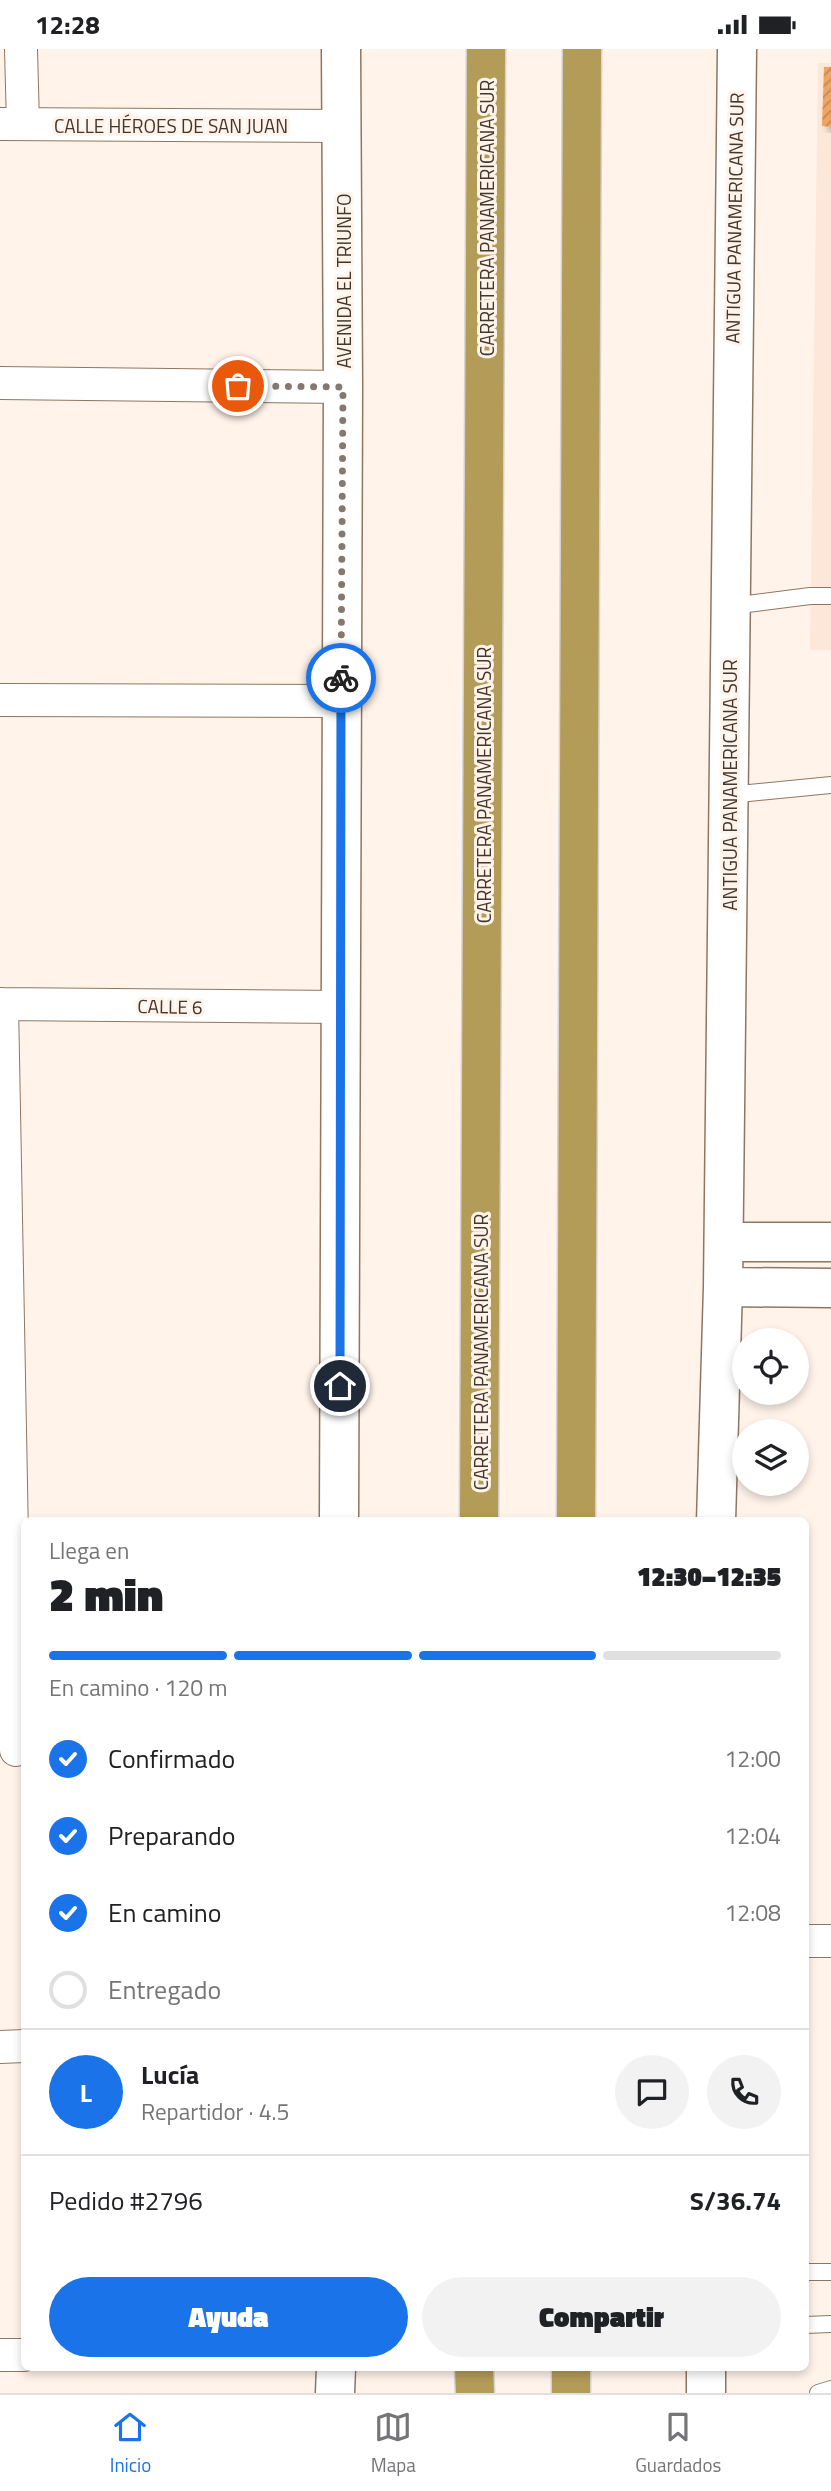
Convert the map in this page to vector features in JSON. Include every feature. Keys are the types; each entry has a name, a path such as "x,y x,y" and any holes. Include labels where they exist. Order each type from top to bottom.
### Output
{"highway":[{"name":"CARRETERA PANAMERICANA SUR","path":"479,1517 486,49"},
{"path":"576,1517 582,49"},
{"path":"474,2371 475,2393"},
{"path":"571,2371 571,2393"}],"main road":[{"name":"AVENIDA EL TRIUNFO","path":"339,1517 343,387 341,49"},
{"name":"ANTIGUA PANAMERICANA SUR","path":"716,1517 724,1242 737,49"},
{"path":"724,1242 831,1242"},
{"path":"723,1287 831,1288"},
{"path":"335,2393 336,2371"},
{"path":"706,2371 706,2393"}],"street":[{"path":"12,124 21,49"},
{"name":"CALLE HÉROES DE SAN JUAN","path":"12,124 341,126"},
{"path":"0,383 343,387"},
{"path":"0,700 340,701"},
{"path":"1,1004 13,1750"},
{"name":"CALLE 6","path":"1,1004 340,1007"},
{"path":"809,1941 831,1941"},
{"path":"0,2047 21,2046"},
{"path":"0,2355 21,2355"}],"lane":[{"path":"729,606 831,596"},
{"path":"729,795 831,785"},
{"path":"809,2272 831,2272"},
{"path":"809,2325 831,2324"},
{"path":"818,2393 831,2389"}],"shaded area":[{"path":"818,63 831,63 831,650 810,650"}],"building":[{"path":"824,67 831,67 831,127 822,126"}],"way so far":[{"path":"238,386 343,387 341,678"}],"route":[{"path":"340,1386 341,678"}]}
